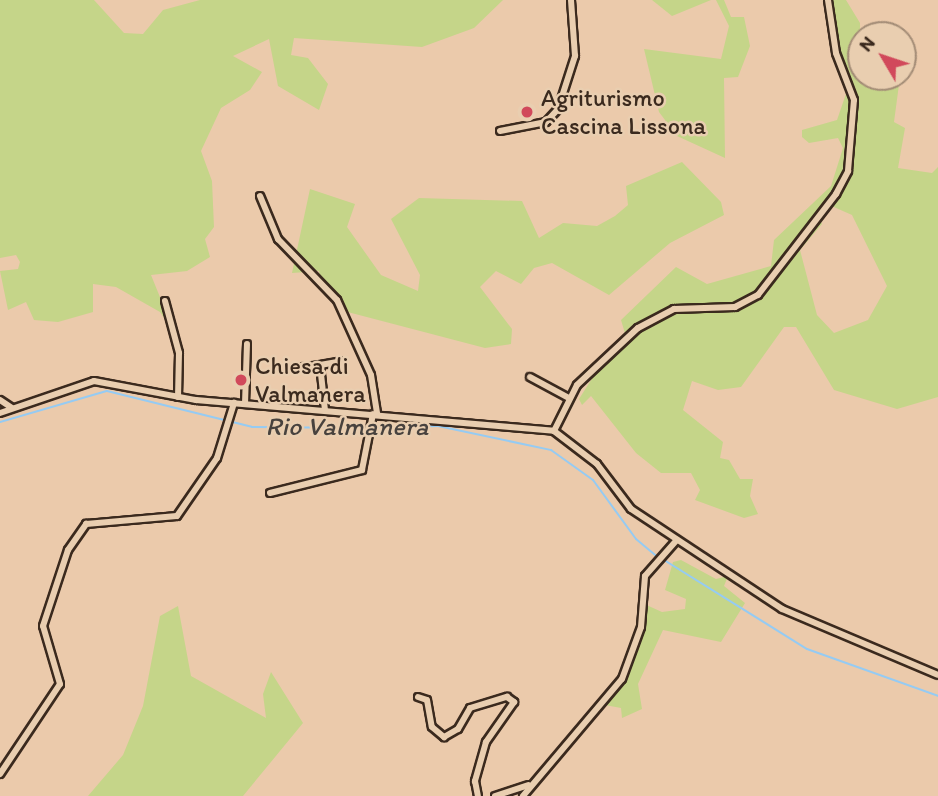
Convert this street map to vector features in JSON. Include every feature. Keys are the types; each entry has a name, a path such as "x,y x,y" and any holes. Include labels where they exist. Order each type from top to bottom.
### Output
{"street":[{"path":"500,131 546,122 558,109 575,56 571,0"},
{"path":"554,431 569,398 605,355 665,311 735,307 758,295 836,194 848,171 854,100 836,53 828,0"},
{"path":"260,196 278,239 337,300 371,375 375,414 362,470 270,493"},
{"path":"165,302 179,358 178,397"},
{"path":"245,404 247,344"},
{"path":"293,368 342,361"},
{"path":"320,365 325,410"},
{"path":"530,377 569,398"},
{"path":"0,413 94,381 178,397 554,431 597,464 631,509 794,616 938,675"},
{"path":"0,400 12,408"},
{"path":"0,774 60,684 43,626 74,541 86,524 177,516 217,458 234,403"},
{"path":"523,796 528,785 622,679 641,627 643,583 656,562 676,541"},
{"path":"418,697 427,701 432,727 444,737 458,729 470,708 507,697 514,702 486,742 475,781 478,796"},
{"path":"495,796 528,785"}],"green space":[{"path":"0,0 94,0 124,33 143,34 163,10 200,0 503,0 474,28 422,47 294,38 291,55 308,58 328,84 319,110 278,86 269,39 233,56 262,72 250,90 221,108 201,151 212,181 214,227 205,239 210,257 187,271 151,275 175,334 160,312 116,287 93,284 93,312 58,322 34,320 26,302 8,310 0,271 18,269 20,262 16,255 0,258"},
{"path":"652,0 711,0 672,16"},
{"path":"716,0 724,0 731,17 744,17 750,46 738,77 724,78 725,158 677,136 659,112 644,49 721,59 729,26"},
{"path":"828,0 846,0 859,21 847,21 847,80 836,53"},
{"path":"847,91 898,91 894,122 905,128 898,168 932,173 938,167 938,397 897,409 834,390 796,327 784,327 741,387 718,390 692,381 683,410 723,442 720,458 729,460 740,479 753,479 750,496 758,514 744,518 695,500 700,490 691,473 661,473 636,453 591,396 582,405 579,399 605,358 627,340 621,320 676,267 707,284 771,266 774,240 831,186 843,148 838,138 809,143 802,137 802,130 837,120","holes":["827,204 852,215 887,286 868,320 834,333 817,315 800,250 822,224 818,213"]},
{"path":"682,162 721,202 724,215 670,243 609,295 552,263 534,268 521,284 496,271 480,287 512,329 511,344 485,348 340,310 320,287 319,271 292,273 310,189 355,204 347,227 381,275 418,291 420,275 391,219 419,198 522,201 539,238 563,223 597,226 628,205 626,186"},
{"path":"681,560 716,579 728,576 724,586 745,603 721,642 663,630 638,684 642,709 622,718 621,708 605,705 637,646 642,603 662,612 685,609 686,599 665,590 673,562"},
{"path":"178,606 191,676 266,718 263,694 271,672 303,723 243,796 88,796 123,755 143,706 160,616"}],"waterway":[{"name":"Rio Valmanera","path":"0,422 107,391 252,427 367,428"},
{"name":"Rio Valmanera","path":"372,428 438,426 551,450 593,480 636,539 655,555"},
{"name":"Rio Valmanera","path":"664,560 807,649 938,696"}],"place":[{"name":"Agriturismo Cascina Lissona","path":"527,112"},
{"name":"Chiesa di Valmanera","path":"241,380"}]}
